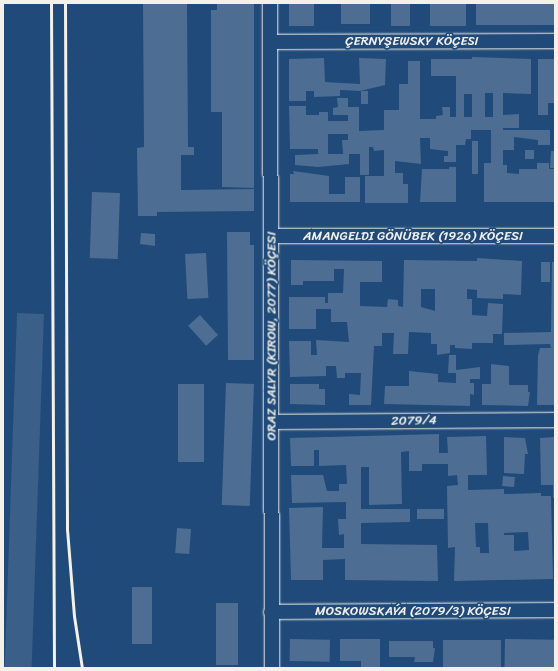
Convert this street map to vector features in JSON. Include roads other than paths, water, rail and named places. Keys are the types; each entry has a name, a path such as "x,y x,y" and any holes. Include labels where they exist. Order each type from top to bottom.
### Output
{"street":[{"name":"ORAZ SALYR (KIROW, 2077) KÖÇESI","path":"270,3 272,668"},
{"name":"ÇERNYŞEWSKY KÖÇESI","path":"270,42 555,41"},
{"name":"AMANGELDI GÖNÜBEK (1926) KÖÇESI","path":"271,236 555,236"},
{"name":"2079/4","path":"272,422 555,420"},
{"name":"MOSKOWSKAÝA (2079/3) KÖÇESI","path":"271,612 555,610"}],"railway":[{"path":"51,3 54,668"},
{"path":"65,3 67,529 74,616 82,668"}]}
